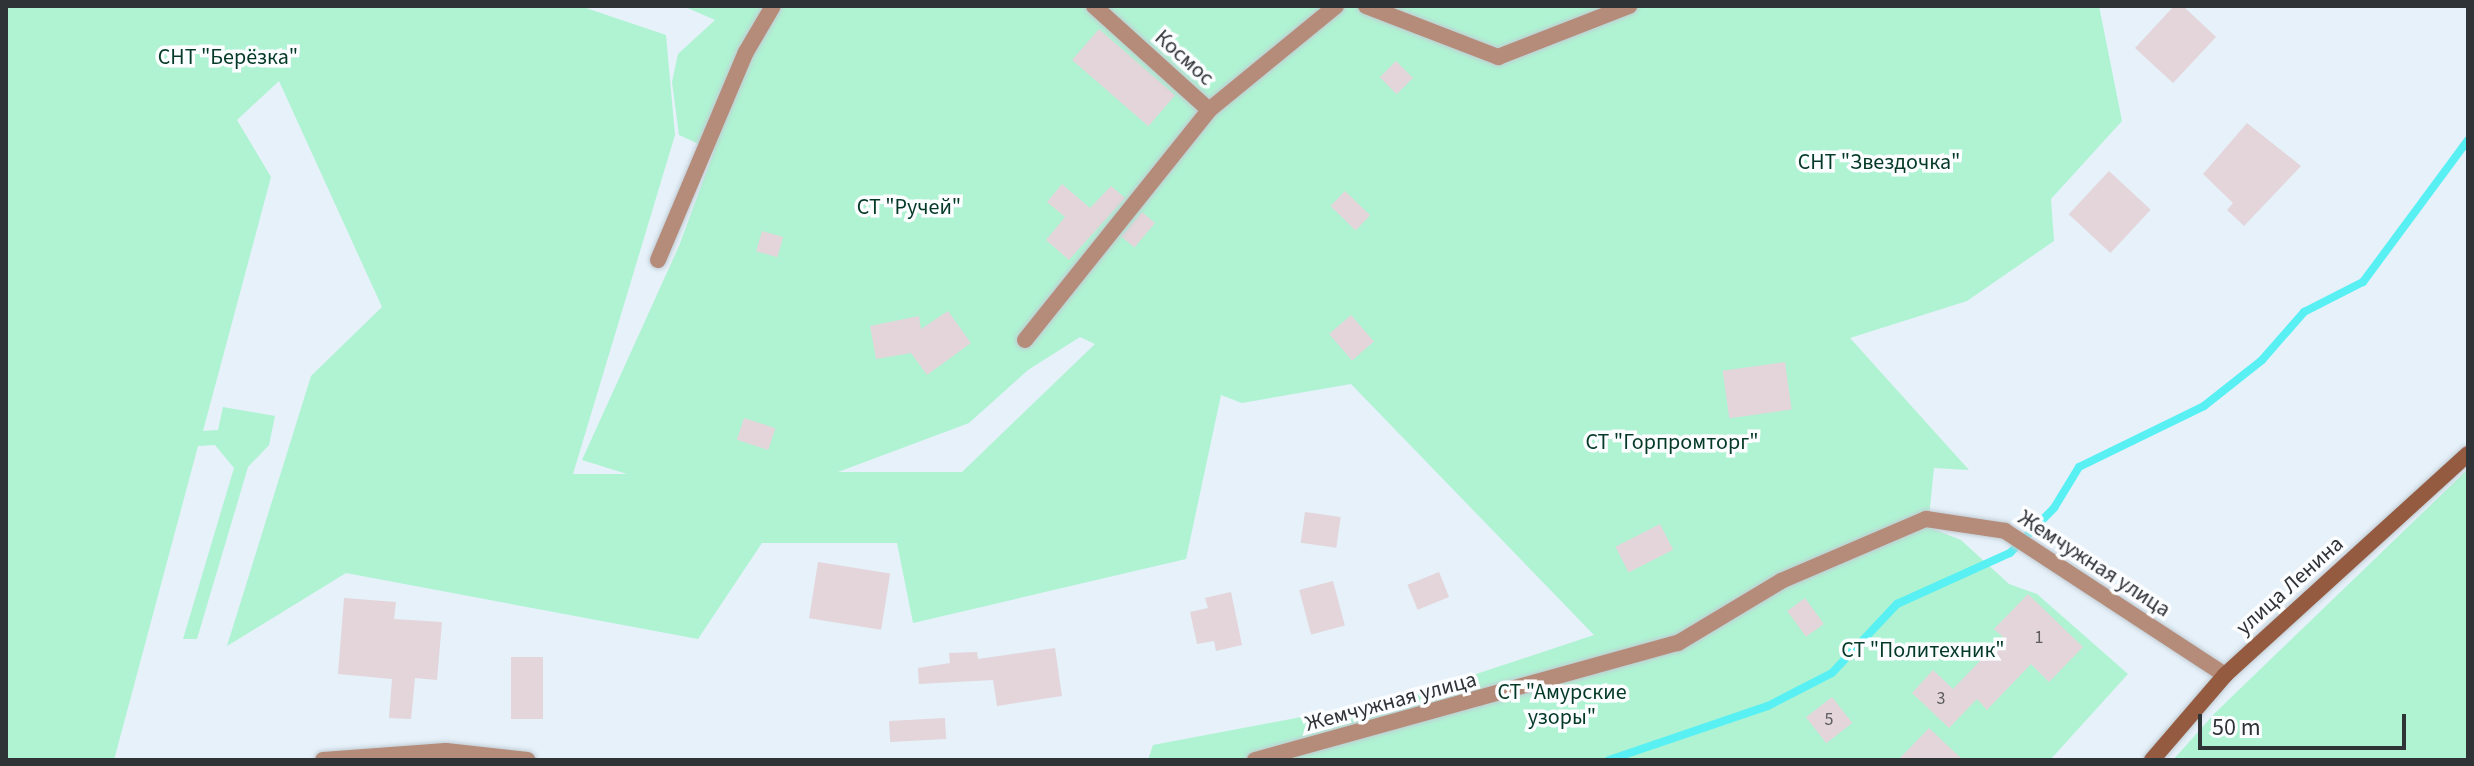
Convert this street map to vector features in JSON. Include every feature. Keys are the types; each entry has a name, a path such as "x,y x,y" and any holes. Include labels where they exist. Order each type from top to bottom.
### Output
{"street":[{"path":"658,260 746,52 773,6"},
{"name":"Космос","path":"1094,6 1209,110"},
{"path":"1025,340 1209,110 1336,6"},
{"path":"1366,6 1498,57 1629,6"},
{"name":"улица Ленина","path":"2152,760 2225,675 2468,454"},
{"name":"Жемчужная улица","path":"1255,760 1678,643 1781,581 1926,519 2005,531 2037,555 2225,675"},
{"path":"323,760 446,751 528,760"}],"green space":[{"path":"6,6 580,6 666,35 675,135 573,474 627,474 582,460 679,246 714,151 679,135 672,82 678,54 715,20 683,6 2099,6 2122,121 2051,199 2054,241 1967,301 1850,338 1969,470 1934,468 1928,527 1961,540 2009,584 2037,594 2128,674 2050,760 1148,760 1153,745 1407,697 1594,635 1351,384 1242,403 1221,395 1186,559 913,623 897,543 762,543 698,639 346,573 227,646 311,376 382,307 279,81 237,120 271,177 203,431 218,430 223,407 275,416 269,445 248,467 197,639 183,639 234,468 215,445 198,446 114,760 6,760","holes":["1080,337 1095,344 962,472 838,472 969,423 1028,370"]},
{"path":"2468,469 2468,760 2173,760 2215,713"}],"building":[{"path":"2174,6 2183,6 2216,37 2173,83 2135,48"},
{"path":"1099,29 1175,95 1148,126 1072,60"},
{"path":"1396,61 1413,78 1397,94 1380,77"},
{"path":"2247,123 2301,166 2244,226 2227,210 2233,203 2203,174"},
{"path":"2109,171 2151,210 2110,253 2069,214"},
{"path":"1062,184 1090,208 1111,186 1125,198 1069,260 1046,240 1065,217 1047,202"},
{"path":"1345,191 1370,215 1356,230 1330,206"},
{"path":"1142,212 1155,223 1134,247 1121,237"},
{"path":"762,231 783,237 777,257 756,251"},
{"path":"948,311 971,343 927,375 911,353 876,359 870,326 919,316 921,329"},
{"path":"1351,315 1374,341 1352,360 1329,334"},
{"path":"1785,362 1792,410 1729,418 1723,371"},
{"path":"744,418 775,428 768,450 737,440"},
{"path":"1305,512 1341,517 1336,548 1301,543"},
{"path":"1660,524 1673,550 1629,573 1615,547"},
{"path":"818,562 890,573 881,630 809,618"},
{"path":"1439,572 1449,597 1418,610 1407,585"},
{"path":"1333,581 1345,625 1311,634 1299,590"},
{"path":"1231,592 1242,645 1216,651 1214,641 1197,644 1190,612 1208,608 1205,598"},
{"path":"2028,594 2083,647 2049,682 2031,664 1987,710 1977,699 1949,728 1912,693 1933,670 1953,689 2003,637 1994,629"},
{"path":"344,598 396,602 394,619 442,622 437,680 415,678 411,719 389,718 392,679 338,674"},
{"path":"1805,598 1824,624 1806,637 1787,611"},
{"path":"1055,648 1062,696 997,706 993,680 919,684 918,668 950,663 949,653 977,652 978,659"},
{"path":"511,657 543,657 543,719 511,719"},
{"path":"1832,697 1852,723 1826,743 1806,717"},
{"path":"945,718 946,739 890,742 889,721"},
{"path":"1929,728 1963,760 1898,760"}],"waterway":[{"path":"1609,760 1768,706 1832,673 1897,604 2010,553 2054,508 2079,467 2204,406 2262,360 2304,312 2363,282 2468,140"}],"park label":[{"name":"СНТ \"Берёзка\"","path":"228,58"},
{"name":"СНТ \"Звездочка\"","path":"1879,163"},
{"name":"СТ \"Ручей\"","path":"909,208"},
{"name":"СТ \"Горпромторг\"","path":"1672,443"},
{"name":"СТ \"Политехник\"","path":"1923,651"},
{"name":"СТ \"Амурские узоры\"","path":"1562,704"}]}
